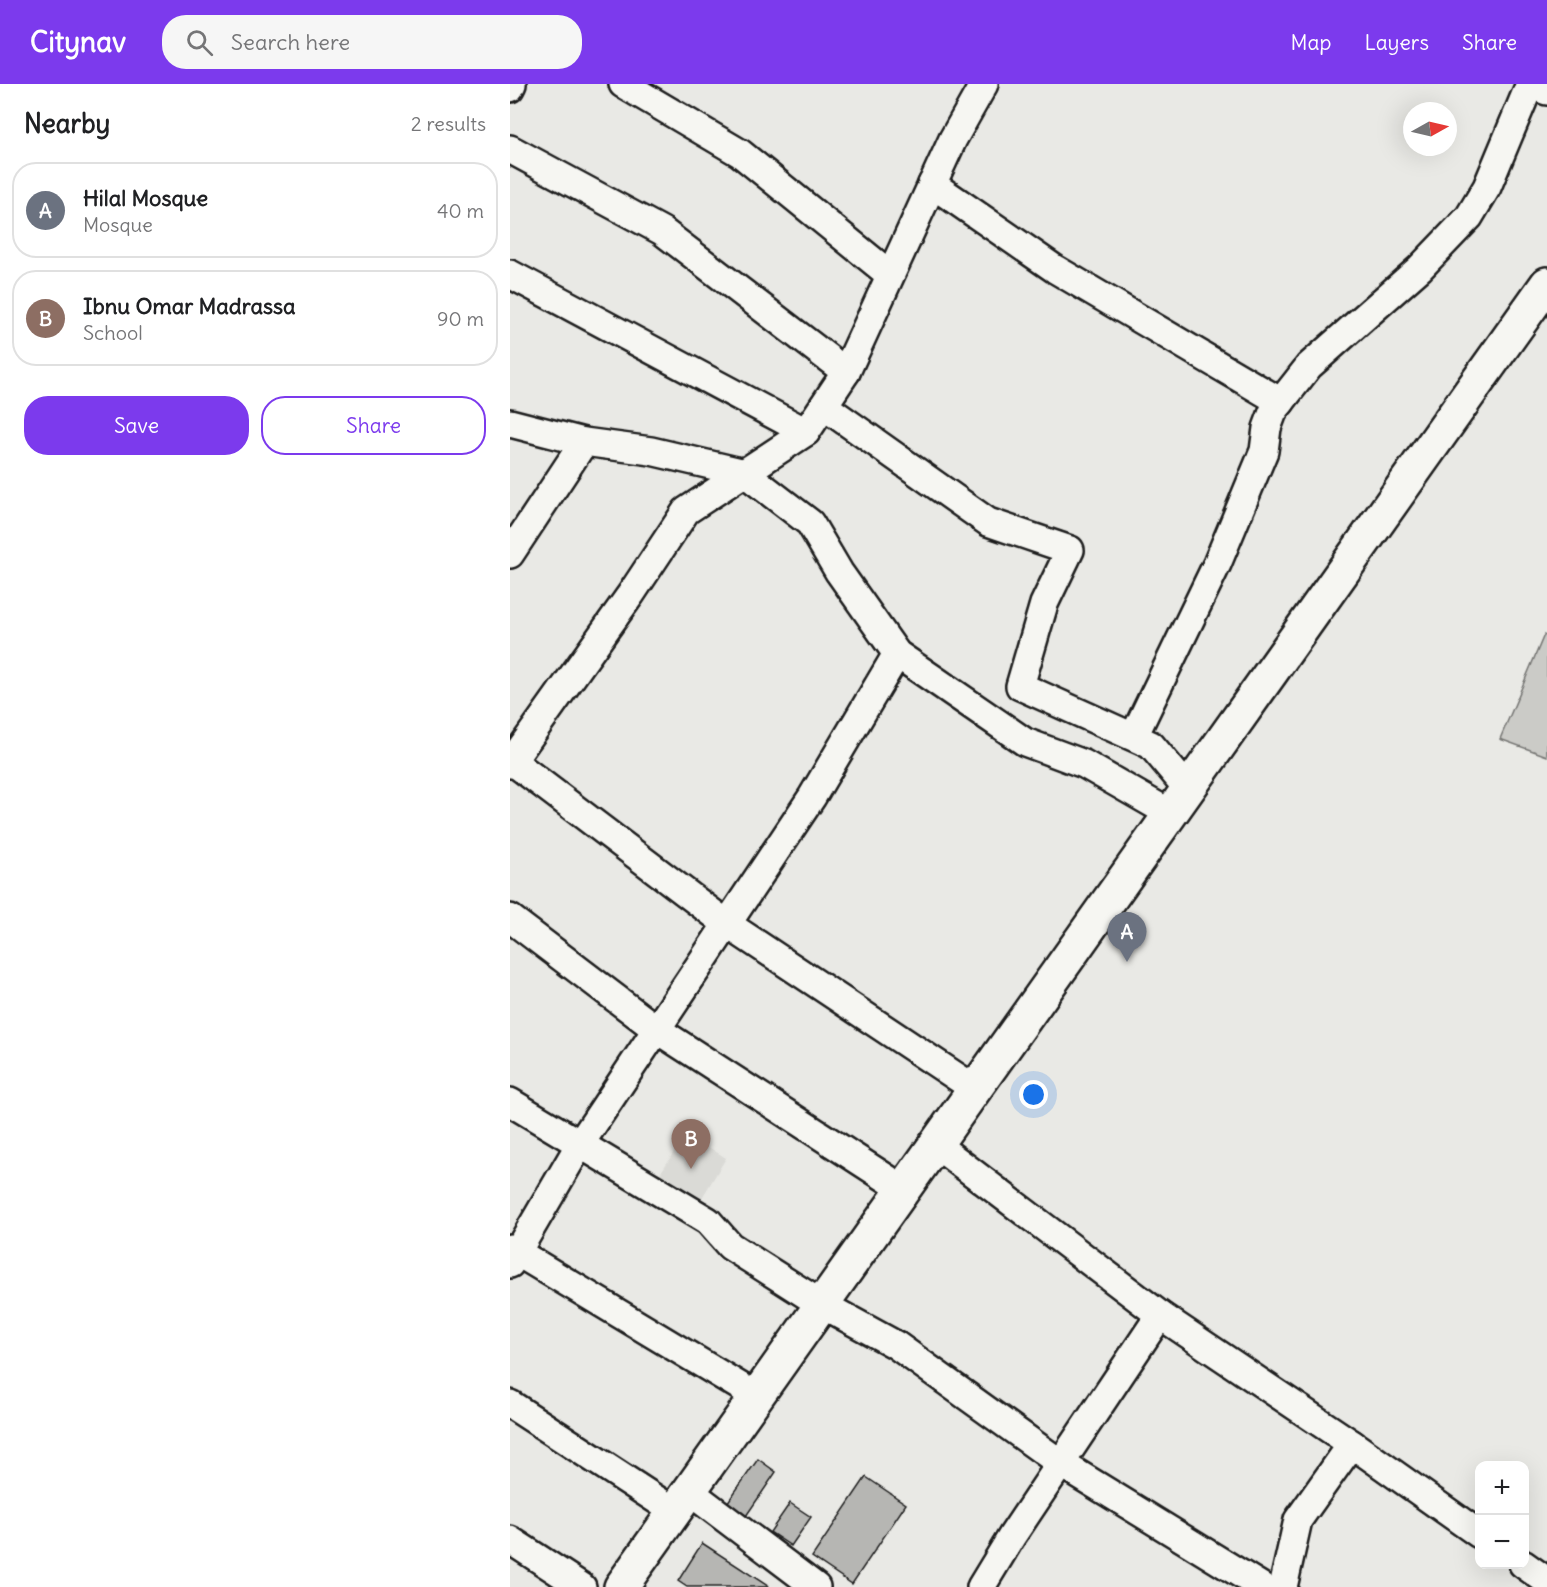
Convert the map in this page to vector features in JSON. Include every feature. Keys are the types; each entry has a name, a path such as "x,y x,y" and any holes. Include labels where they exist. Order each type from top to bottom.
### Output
{"street":[{"path":"510,88 512,84"},
{"path":"623,84 740,153 890,274"},
{"path":"975,1089 727,924 511,763 686,511 806,432 846,372 952,139 984,84"},
{"path":"1134,736 1217,564 1264,451 1267,428 1273,412 1310,366 1420,268 1469,217 1486,187 1530,84"},
{"path":"1538,84 1547,88"},
{"path":"510,149 662,231 846,372"},
{"path":"932,184 1055,269 1281,402"},
{"path":"510,274 806,432"},
{"path":"621,1587 1547,284"},
{"path":"824,406 988,522 1070,550 1044,604 1020,686 1151,745 1180,801"},
{"path":"510,423 584,442 651,451 745,473 810,523 839,572 897,654 1025,742 1180,801"},
{"path":"510,554 584,442"},
{"path":"756,1396 512,1255 580,1144 812,797 897,654"},
{"path":"510,918 656,1029 903,1189"},
{"path":"510,1102 708,1221 730,1246 821,1304 896,1346 1060,1463 1262,1587"},
{"path":"935,1144 1160,1316 1352,1444 1475,1531"},
{"path":"981,1587 1060,1463 1160,1316"},
{"path":"510,1404 681,1501 816,1587"},
{"path":"1283,1587 1298,1520 1352,1444"},
{"path":"510,1540 582,1587"},
{"path":"1529,1568 1547,1581"}],"shaded area":[{"path":"1544,635 1547,637 1547,756 1500,739"},
{"path":"686,1133 726,1158 697,1206 656,1180"}],"building":[{"path":"758,1459 776,1472 744,1519 725,1506"},
{"path":"866,1477 906,1504 852,1584 812,1557"},
{"path":"790,1503 811,1517 791,1546 770,1532"},
{"path":"702,1543 768,1586 687,1587 678,1581"}],"place":[{"name":"Hilal Mosque","path":"1127,962"},
{"name":"Ibnu Omar Madrassa","path":"691,1169"}]}
